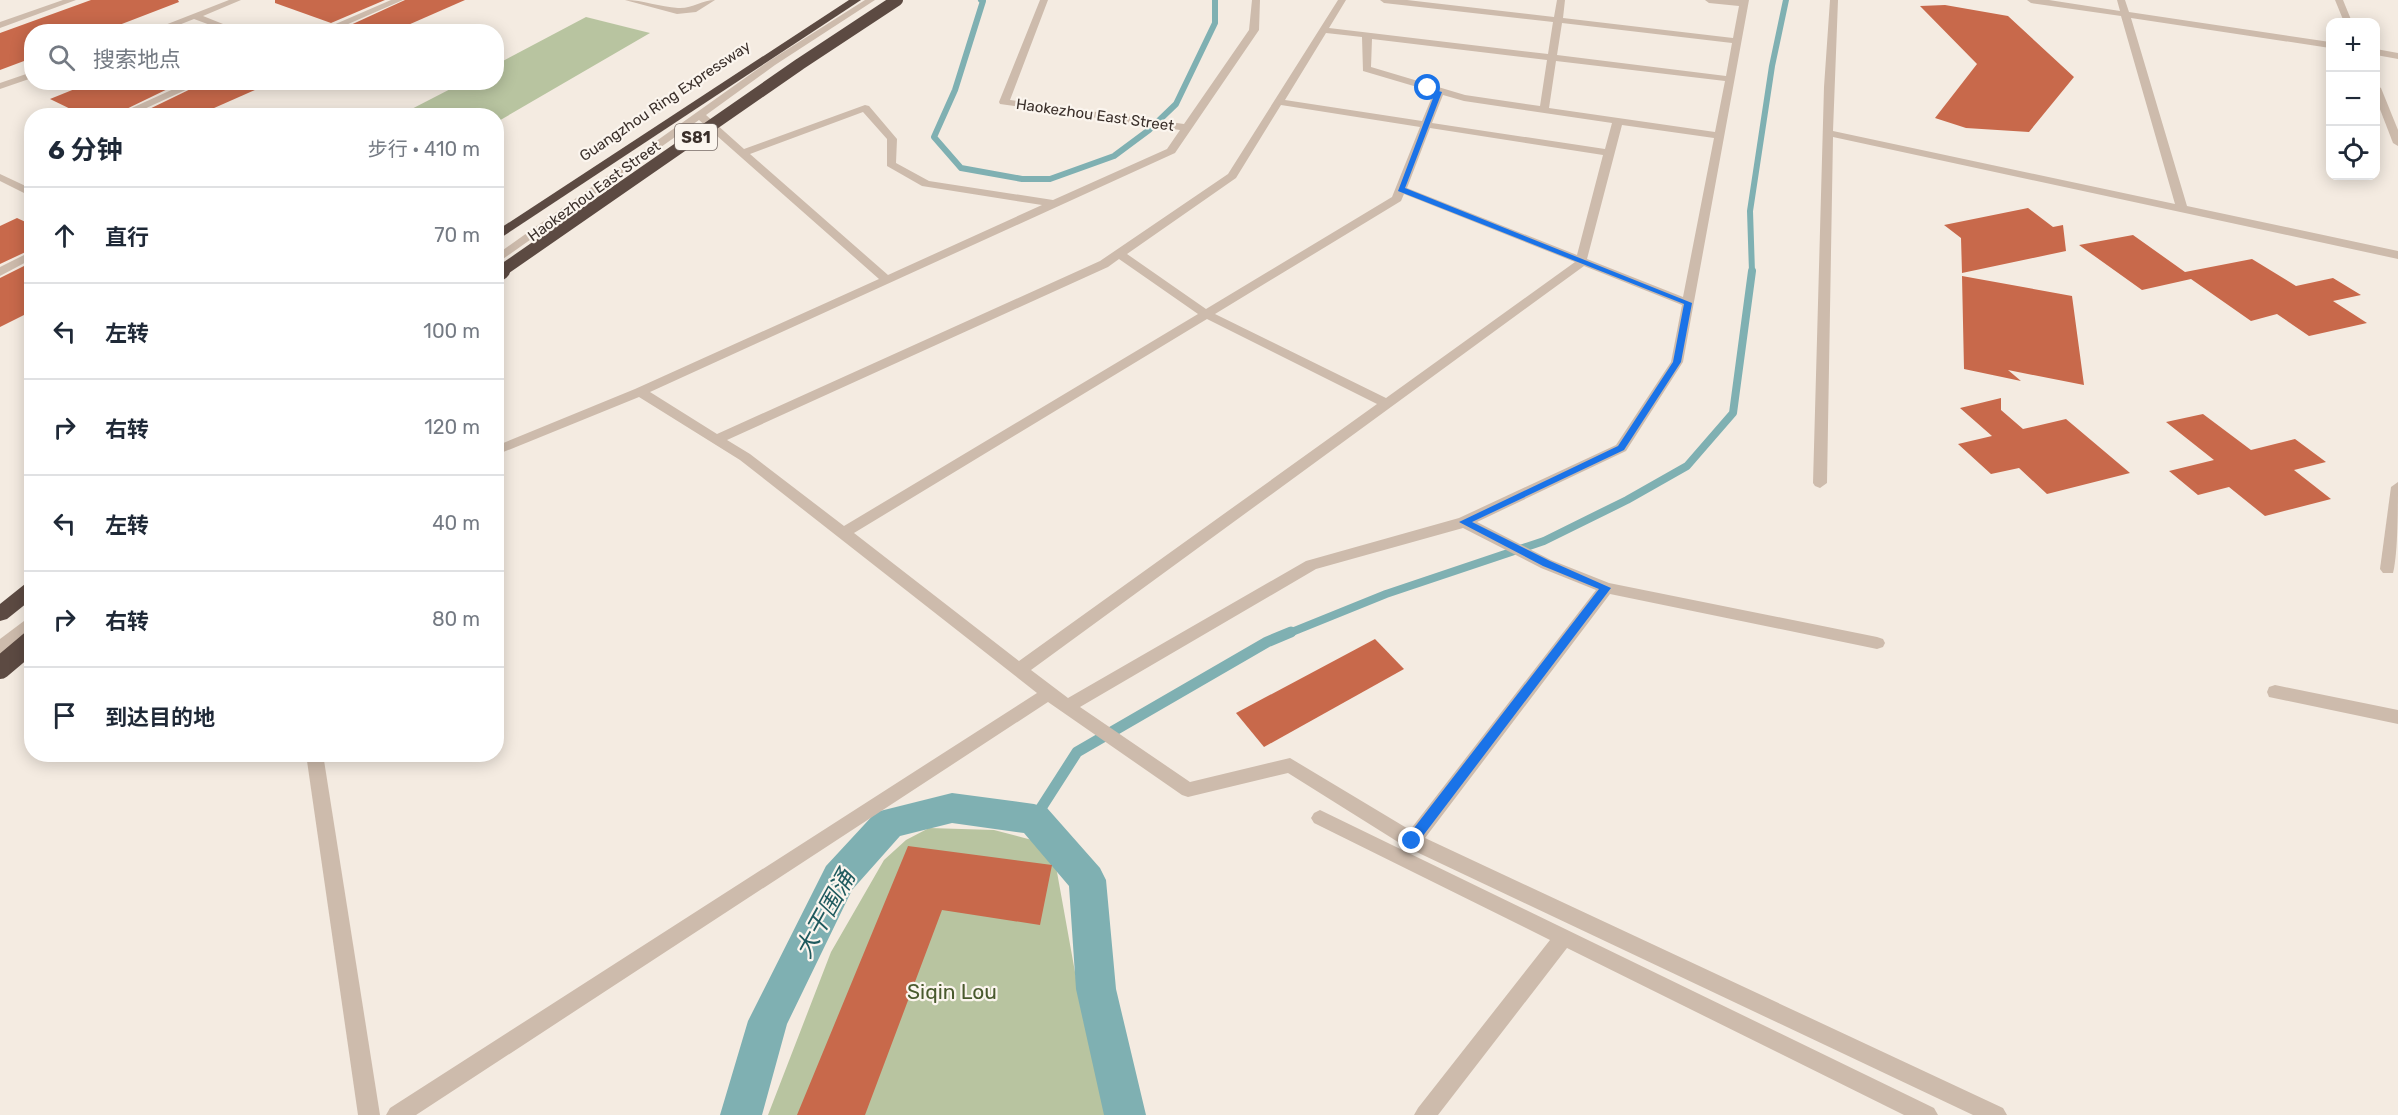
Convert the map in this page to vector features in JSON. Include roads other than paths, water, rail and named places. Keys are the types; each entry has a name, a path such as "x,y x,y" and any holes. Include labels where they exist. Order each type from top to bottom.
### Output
{"highway":[{"name":"Guangzhou Ring Expressway","path":"504,232 856,0"},
{"name":"S81","path":"504,269 800,64 897,0"},
{"path":"0,614 24,595"},
{"path":"0,668 24,648"}],"street":[{"path":"0,25 72,0"},
{"path":"172,24 237,0"},
{"path":"340,24 399,0"},
{"path":"628,0 677,11 693,10 711,0"},
{"name":"Haokezhou East Street","path":"504,255 772,63 871,0"},
{"name":"Haokezhou East Street","path":"1044,0 1004,102 1187,128"},
{"path":"504,448 640,392 1172,151 1254,30 1256,0"},
{"path":"717,439 1104,264 1232,176 1342,0"},
{"path":"1384,0 1737,41"},
{"path":"1544,110 1561,0"},
{"path":"1067,707 1311,565 1464,522 1621,448 1677,362 1744,2 1709,0"},
{"path":"1820,483 1828,133 1834,0"},
{"path":"2031,0 2326,44"},
{"path":"2121,0 2182,209"},
{"path":"2339,0 2346,18"},
{"path":"194,16 217,24"},
{"path":"1324,30 1730,79"},
{"path":"1366,35 1366,69 1439,92 1464,98 1719,136"},
{"path":"2380,53 2398,56"},
{"path":"0,86 24,78"},
{"path":"138,108 179,90"},
{"path":"843,533 1397,199 1439,92"},
{"path":"2380,98 2398,143"},
{"path":"1278,102 1610,153"},
{"path":"743,153 865,108 892,139 891,164 926,184 1055,204"},
{"path":"700,115 887,280"},
{"path":"1019,670 1580,264 1618,120"},
{"path":"1828,133 2398,255"},
{"path":"0,177 24,190"},
{"path":"1401,189 1688,303"},
{"path":"1119,254 1206,314 1388,404"},
{"path":"0,272 24,258"},
{"path":"640,392 745,458 1067,707 1188,790 1290,765 1412,841 1996,1115"},
{"path":"2388,569 2398,487"},
{"path":"1464,522 1546,564 1606,588 1877,643"},
{"path":"1412,841 1606,588"},
{"path":"0,648 24,628"},
{"path":"0,660 24,651"},
{"path":"2275,692 2398,717"},
{"path":"398,1115 1049,693"},
{"path":"315,762 369,1115"},
{"path":"1320,818 1927,1115"},
{"path":"1425,1115 1564,937"}],"waterway":[{"path":"981,0 983,1 955,90 934,137 961,168 1022,179 1050,179 1114,156 1149,130 1176,104 1215,23 1215,0"},
{"path":"1752,271 1750,211 1772,66 1786,0"},
{"path":"1287,634 1386,594 1544,541 1627,500 1687,466 1733,413 1752,271"},
{"path":"1034,819 1077,752 1267,642 1291,632"},
{"name":"大干围涌","path":"741,1115 768,1021 839,878 889,823 952,808 1034,819 1087,880 1096,989 1125,1115"}],"park label":[{"name":"Siqin Lou","path":"952,991"}]}
